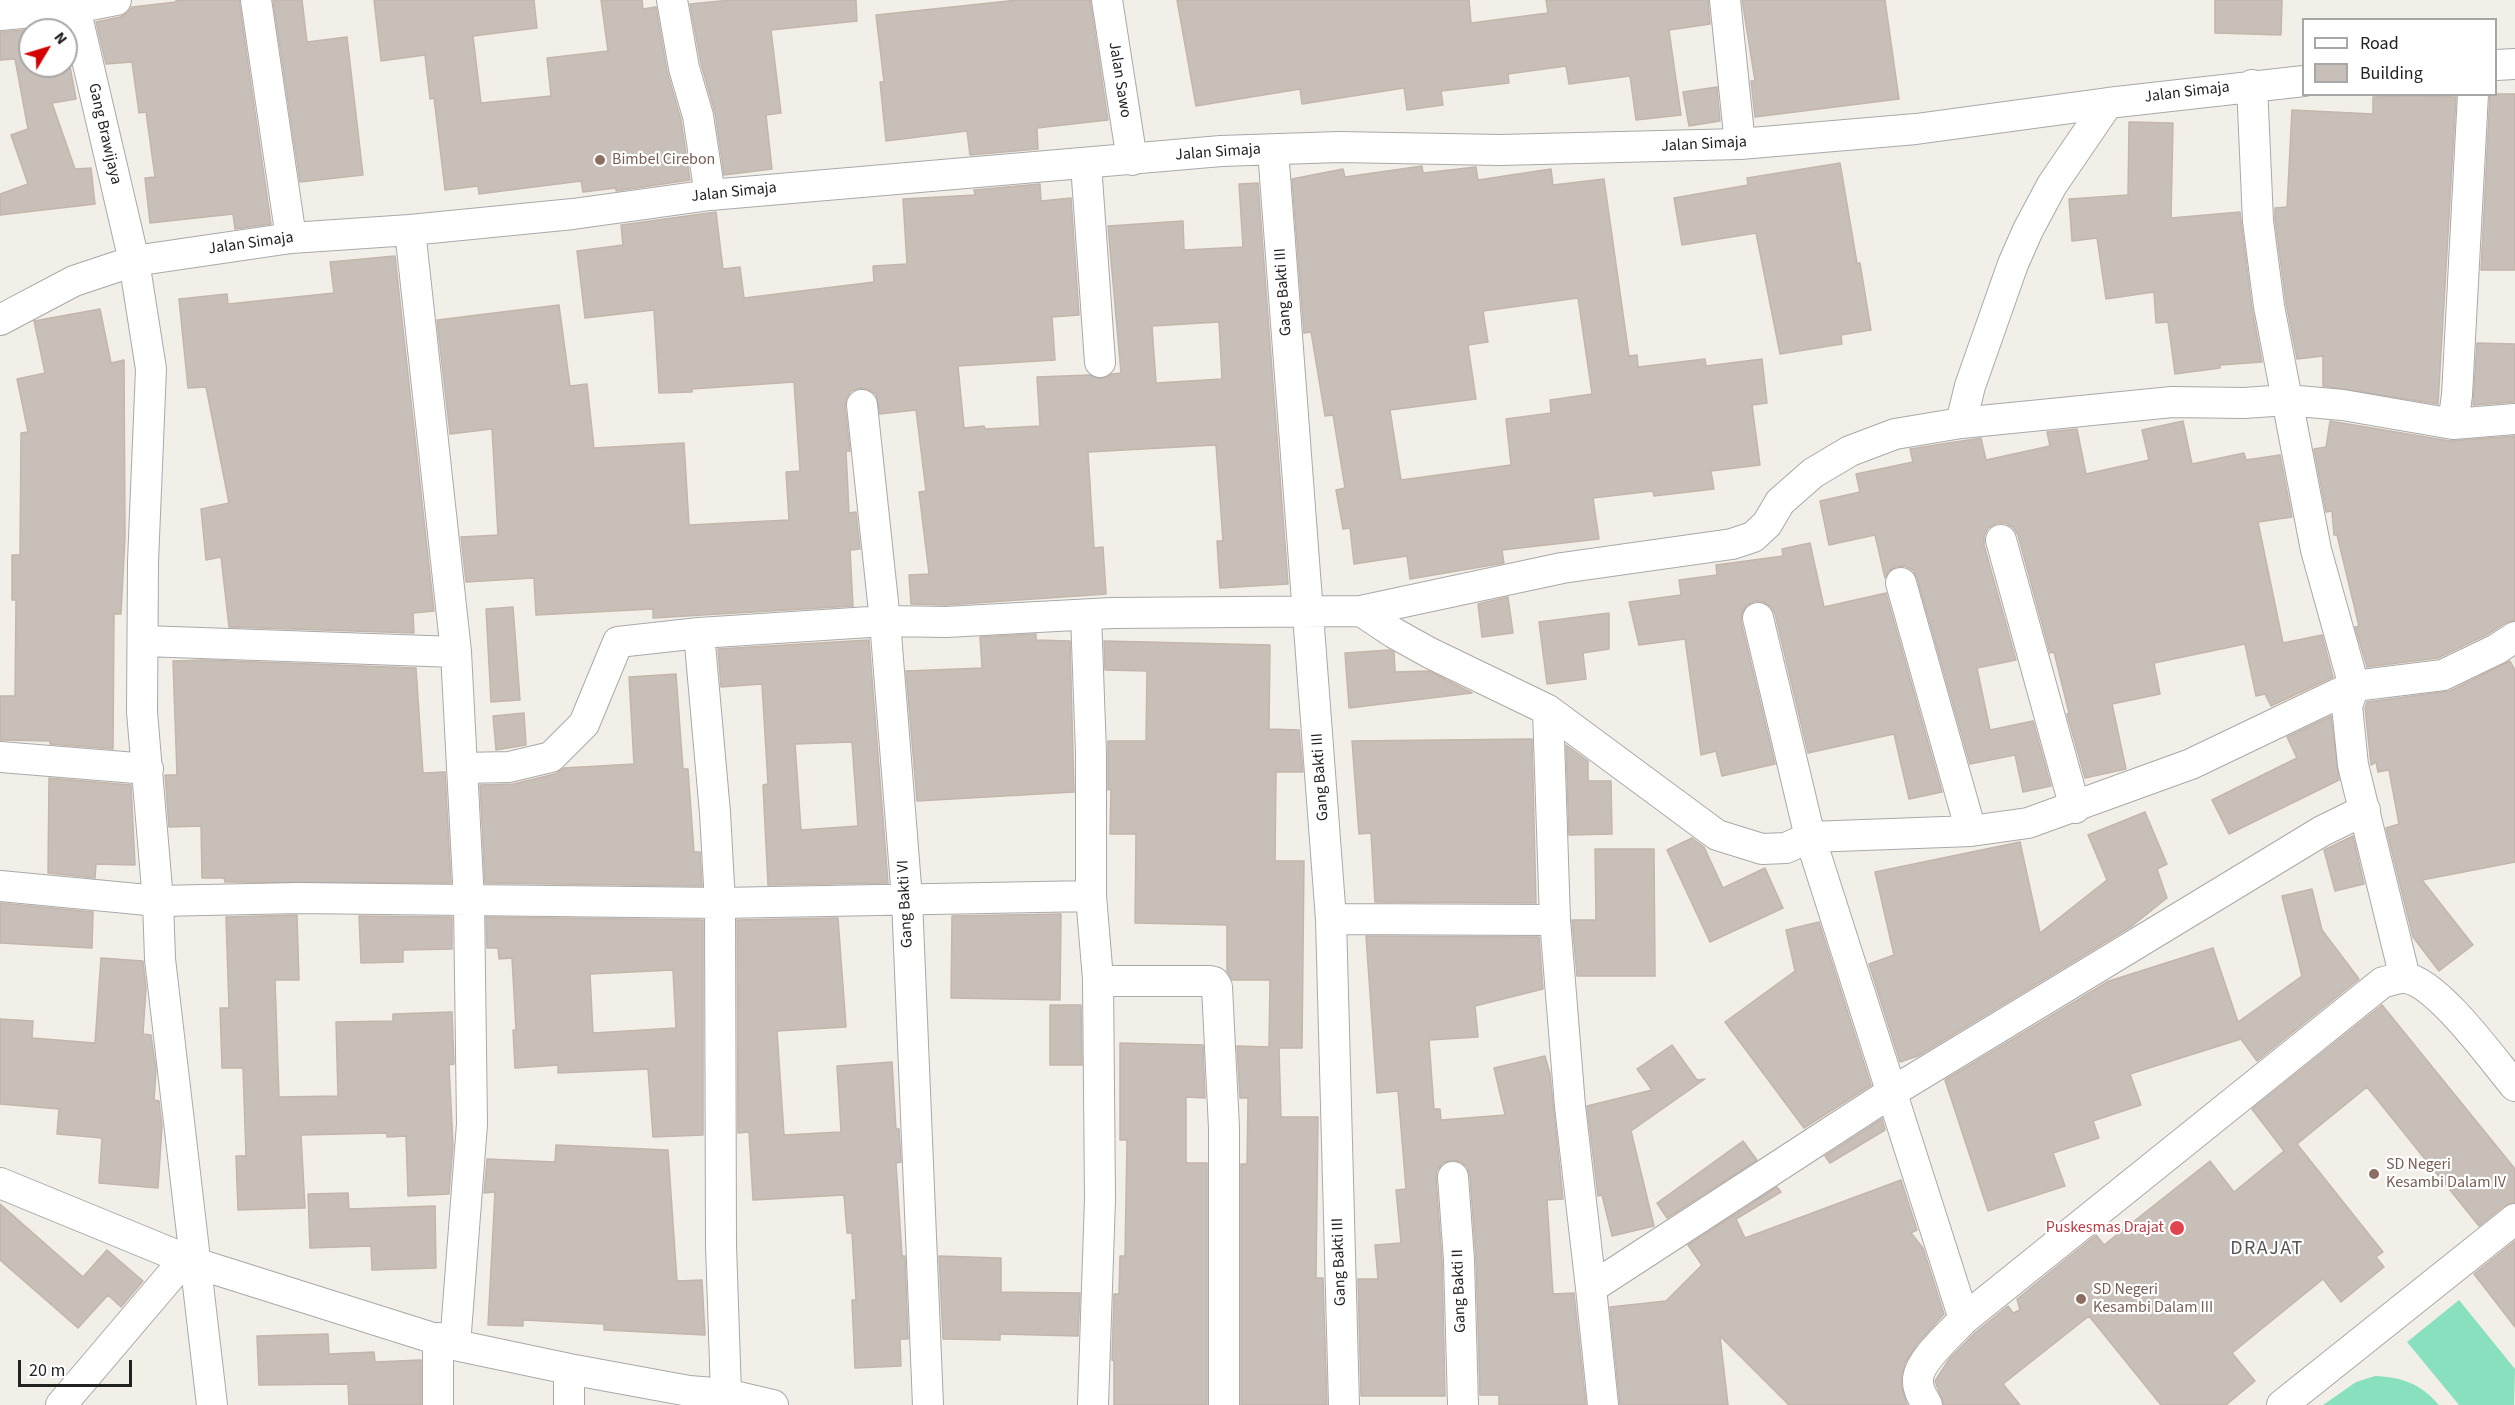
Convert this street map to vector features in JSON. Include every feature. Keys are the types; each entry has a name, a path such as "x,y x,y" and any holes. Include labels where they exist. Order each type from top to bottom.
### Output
{"street":[{"path":"0,15 75,8 116,0"},
{"path":"256,0 291,238"},
{"path":"672,0 684,68 698,116 710,195"},
{"name":"Jalan Sawo","path":"1107,0 1132,160"},
{"path":"1725,0 1740,144"},
{"name":"Gang Brawijaya","path":"75,8 134,261 151,369 142,562 144,641 142,712 158,901 160,959 190,1261 212,1405"},
{"path":"2497,65 2515,64"},
{"name":"Jalan Simaja","path":"0,320 74,281 134,261 291,238 410,230 573,214 710,195 1221,151 1339,147 1512,150 1740,144 1916,129 2252,85 2302,81"},
{"path":"2252,85 2258,221 2269,306 2316,550 2354,686 2347,706 2353,765 2405,978"},
{"path":"2453,424 2457,395 2473,96"},
{"path":"1961,423 1970,386 2013,264 2028,230 2052,185 2108,103"},
{"name":"Gang Bakti III","path":"1273,150 1331,919 1344,1405"},
{"path":"1086,164 1100,362"},
{"path":"410,230 456,652 469,901 472,1125 438,1405"},
{"path":"462,768 509,767 551,757 585,724 618,642 699,633 885,621 946,622 1086,615 1361,611 1562,568 1732,544 1753,537 1767,524 1780,502 1813,473 1850,451 1895,434 1961,423 2172,402 2244,403 2287,400 2343,405 2453,424 2515,419"},
{"name":"Gang Bakti VI","path":"862,405 885,621 907,899 928,1405"},
{"path":"2001,540 2075,808"},
{"path":"1902,583 1971,831"},
{"path":"1361,611 1430,653 1548,710 1717,835 1762,849 1786,848 1810,837 1971,831 2028,823 2075,808 2191,764 2354,686 2442,675 2514,641"},
{"path":"1086,615 1091,753 1090,897 1098,979 1100,1199 1093,1405"},
{"path":"1758,618 1810,837 1964,1319"},
{"path":"699,633 715,813 720,903 721,1245 726,1394"},
{"path":"144,641 456,652"},
{"path":"1548,710 1555,920 1570,1106 1603,1405"},
{"path":"0,757 148,769"},
{"path":"1591,1288 1892,1092 2322,831 2365,810"},
{"path":"0,886 158,901 299,898 720,903 1090,897"},
{"path":"1331,919 1555,920"},
{"path":"1927,1405 1919,1390 1918,1379 1921,1368 1964,1319 2383,982 2405,978 2427,987 2443,1002 2515,1086"},
{"path":"1098,979 1106,981 1210,981 1214,982 1217,987 1224,1128 1224,1405"},
{"name":"Gang Bakti II","path":"1453,1177 1459,1260 1463,1405"},
{"path":"1,1185 190,1261 446,1342 689,1398 726,1394 773,1405"},
{"path":"2282,1405 2515,1219"},
{"path":"61,1405 190,1261"},
{"path":"569,1369 569,1405"}],"green space":[{"path":"2459,1300 2515,1369 2514,1405 2459,1405 2407,1342"},
{"path":"2375,1376 2410,1383 2425,1392 2439,1405 2323,1405 2356,1382"}],"building":[{"path":"176,0 239,0 271,224 235,229 233,214 150,223 145,178 155,177 146,112 139,113 132,62 106,64 96,22 120,17 132,7 176,2"},
{"path":"273,0 302,0 307,42 347,37 363,175 300,182"},
{"path":"374,0 534,0 537,28 473,36 481,103 551,96 547,58 608,51 601,0 642,0 643,9 656,7 667,71 681,120 690,180 616,191 616,188 583,192 581,181 479,194 478,186 445,190 434,98 430,99 425,55 381,61"},
{"path":"731,0 856,0 857,21 771,30 781,113 766,115 772,169 724,175 715,113 701,64 690,4"},
{"path":"1018,0 1090,0 1108,120 1037,128 1038,149 970,155 967,131 886,141 880,82 884,82 876,15"},
{"path":"1177,0 1469,0 1471,23 1548,13 1546,0 1708,0 1710,24 1669,30 1681,115 1636,120 1630,76 1569,84 1566,66 1508,74 1509,83 1441,91 1443,105 1407,110 1404,88 1302,104 1300,89 1196,106"},
{"path":"1742,0 1885,0 1899,99 1755,117 1751,81 1755,81"},
{"path":"2215,0 2282,0 2281,35 2215,33"},
{"path":"18,31 18,75 15,59 0,60 0,32"},
{"path":"19,78 72,78 76,99 52,103 75,169 91,168 95,204 0,215 0,194 28,184 11,135 28,129"},
{"path":"1717,87 1720,121 1689,126 1683,92"},
{"path":"2515,94 2515,270 2481,270 2490,96"},
{"path":"2373,97 2456,97 2438,404 2323,386 2323,356 2297,359 2286,303 2275,220 2275,208 2287,207 2292,110 2373,114"},
{"path":"2129,122 2173,123 2171,218 2240,212 2252,308 2262,362 2220,365 2220,368 2175,374 2168,322 2156,323 2154,292 2106,299 2097,238 2072,241 2069,199 2128,195"},
{"path":"1840,163 1871,330 1841,335 1842,344 1780,354 1756,233 1682,245 1674,198 1748,185 1747,178"},
{"path":"1422,166 1423,173 1476,167 1478,180 1551,169 1553,185 1604,179 1629,356 1637,355 1638,367 1705,359 1706,366 1762,359 1767,403 1752,405 1760,465 1711,471 1714,489 1654,496 1653,491 1593,498 1599,539 1502,550 1504,563 1410,579 1407,556 1354,564 1350,528 1343,529 1336,490 1345,488 1333,415 1325,416 1311,332 1304,333 1292,179 1343,169 1345,177","holes":["1578,298 1592,394 1550,400 1551,413 1506,419 1511,465 1401,480 1390,410 1476,399 1468,345 1488,342 1483,311"]},
{"path":"1258,183 1288,584 1220,588 1217,541 1223,541 1216,445 1088,452 1094,548 1103,547 1106,594 946,605 911,604 909,575 929,574 919,492 926,491 916,410 880,414 876,394 861,388 851,391 845,406 850,451 846,451 849,513 856,512 860,549 850,550 853,606 653,618 653,609 536,615 534,578 466,582 461,537 498,535 492,429 450,434 437,320 559,305 570,386 587,384 594,448 684,443 689,525 789,520 786,472 800,471 794,382 659,393 654,310 585,318 577,251 623,245 621,225 716,212 723,269 740,267 744,298 874,282 873,266 907,264 903,199 975,195 974,190 1040,184 1041,201 1071,198 1079,315 1052,317 1055,360 958,366 964,428 1040,426 1037,377 1089,375 1101,379 1121,373 1108,226 1183,221 1184,250 1243,247 1239,184","holes":["1219,322 1222,379 1156,383 1152,326"]},
{"path":"395,256 434,611 413,613 414,633 229,627 221,557 206,560 201,509 229,503 206,387 188,388 179,299 227,294 228,304 334,293 330,262"},
{"path":"100,309 111,363 124,360 125,537 121,614 114,614 113,749 50,744 50,741 0,740 0,696 15,696 16,600 12,600 12,555 20,555 21,433 28,432 17,379 45,373 34,321"},
{"path":"2477,343 2515,344 2515,402 2473,405"},
{"path":"2183,421 2192,464 2244,453 2246,460 2280,455 2292,517 2258,522 2283,643 2322,635 2333,677 2271,706 2265,694 2256,696 2245,644 2154,663 2160,694 2112,704 2126,769 2085,778 2067,714 2069,713 2054,652 2050,653 2018,535 2013,527 2005,523 1997,523 1988,528 1984,536 1984,545 2016,660 1977,668 1990,730 2033,721 2051,786 2023,792 2015,755 1970,764 1913,570 1905,566 1896,567 1889,571 1885,578 1875,535 1829,545 1820,501 1860,492 1856,474 1913,462 1910,449 1981,438 1986,460 2050,446 2047,432 2077,429 2086,474 2149,460 2142,430"},
{"path":"2330,421 2450,441 2515,436 2515,620 2438,658 2367,667 2355,627 2359,626 2337,535 2334,535 2332,511 2326,512 2314,449 2326,447"},
{"path":"1810,543 1824,607 1886,593 1942,792 1909,799 1894,734 1808,753 1775,614 1771,607 1763,602 1755,601 1747,605 1742,613 1741,621 1775,764 1722,776 1716,751 1701,755 1685,639 1639,645 1629,602 1681,595 1679,580 1717,575 1716,565 1783,556 1782,549"},
{"path":"1508,597 1513,633 1482,637 1478,604"},
{"path":"513,607 520,700 491,702 486,609"},
{"path":"1609,613 1609,649 1583,653 1586,679 1547,684 1539,622"},
{"path":"1036,634 1036,640 1070,641 1074,792 917,801 906,671 982,668 980,637"},
{"path":"869,640 888,883 768,885 763,785 768,784 762,684 721,687 718,649","holes":["852,742 858,826 801,830 795,744"]},
{"path":"1104,641 1270,645 1269,729 1299,730 1303,772 1276,772 1275,861 1304,861 1302,1048 1279,1048 1281,1117 1318,1117 1316,1278 1323,1278 1327,1405 1241,1405 1241,1164 1247,1164 1248,1098 1240,1098 1237,1046 1269,1047 1270,980 1232,980 1227,971 1227,925 1135,923 1136,834 1110,834 1111,789 1108,790 1108,741 1146,741 1147,671 1105,670"},
{"path":"1389,650 1394,652 1395,672 1429,671 1472,693 1349,708 1345,653"},
{"path":"205,660 416,668 423,773 445,772 451,883 225,882 224,878 202,878 201,826 169,827 165,775 177,775 173,661"},
{"path":"2510,661 2515,670 2515,862 2422,880 2473,945 2439,971 2413,937 2386,828 2399,824 2389,770 2378,772 2376,762 2371,765 2365,708 2367,702 2450,691"},
{"path":"676,674 683,769 688,769 694,852 700,852 702,886 485,883 480,785 513,784 555,774 564,768 634,764 629,677"},
{"path":"524,713 526,745 496,750 493,716"},
{"path":"2331,716 2339,780 2229,834 2212,800 2297,758 2287,737"},
{"path":"1532,739 1536,903 1375,902 1371,833 1359,834 1352,741"},
{"path":"1566,745 1588,761 1588,781 1611,781 1612,834 1569,835"},
{"path":"49,778 131,785 135,865 96,864 95,878 48,873"},
{"path":"2145,812 2167,864 2157,869 2167,898 2132,926 1918,1056 1900,1062 1869,964 1894,955 1875,872 2020,842 2040,933 2107,880 2088,835"},
{"path":"2353,836 2364,884 2335,891 2324,850"},
{"path":"1692,838 1704,847 1723,888 1765,868 1783,908 1710,942 1667,850"},
{"path":"1595,849 1654,849 1655,976 1577,976 1572,920 1596,920"},
{"path":"2312,889 2322,930 2359,979 2257,1061 2241,1039 2130,1074 2141,1105 2093,1121 2099,1138 2053,1153 2065,1186 1988,1211 1945,1080 2109,981 2213,948 2238,1022 2302,976 2282,896"},
{"path":"0,903 93,912 92,948 0,943"},
{"path":"1061,914 1060,1000 951,998 952,916"},
{"path":"297,915 299,980 275,980 279,1097 338,1096 336,1022 393,1021 393,1014 452,1012 454,1064 449,1065 453,1145 449,1194 408,1196 406,1136 387,1137 387,1133 301,1135 305,1208 238,1210 236,1156 246,1156 243,1068 222,1068 220,1008 229,1008 226,917"},
{"path":"359,916 452,917 452,949 403,950 403,962 361,963"},
{"path":"486,917 703,920 703,1135 653,1137 648,1069 558,1073 558,1065 515,1068 513,1030 516,1030 512,958 499,959 498,948 487,948","holes":["673,970 676,1028 593,1033 590,974"]},
{"path":"838,918 846,1027 777,1031 784,1135 841,1132 837,1066 892,1062 896,1129 899,1129 901,1162 896,1163 902,1256 905,1256 908,1339 900,1339 901,1366 855,1368 852,1300 856,1300 852,1233 847,1233 844,1195 753,1200 749,1132 738,1133 737,920"},
{"path":"1819,922 1871,1085 1804,1128 1725,1022 1795,971 1786,930"},
{"path":"1366,936 1539,937 1543,989 1475,1006 1478,1037 1429,1040 1434,1109 1440,1109 1441,1120 1505,1115 1494,1068 1545,1056 1550,1074 1563,1199 1547,1200 1553,1294 1574,1293 1586,1405 1499,1405 1499,1395 1480,1395 1476,1259 1470,1176 1467,1167 1461,1162 1452,1160 1443,1163 1437,1170 1436,1178 1442,1261 1445,1396 1361,1396 1358,1279 1378,1279 1375,1245 1401,1243 1396,1190 1406,1189 1398,1091 1377,1093"},
{"path":"101,958 143,961 146,988 143,1034 151,1035 156,1070 154,1100 159,1101 162,1126 158,1188 99,1183 102,1138 57,1134 59,1109 0,1104 0,1019 33,1021 32,1038 95,1043"},
{"path":"1050,1005 1081,1005 1082,1065 1050,1065"},
{"path":"2382,1005 2515,1169 2515,1202 2504,1206 2479,1226 2367,1087 2297,1144 2383,1252 2376,1257 2384,1267 2341,1302 2323,1279 2232,1353 2255,1381 2226,1405 2161,1405 2089,1316 2003,1384 2020,1405 1944,1405 1935,1381 1950,1358 1976,1332 2008,1306 2013,1313 2020,1310 2017,1299 2096,1235 2104,1245 2210,1161 2234,1192 2284,1151 2252,1109"},
{"path":"1120,1043 1203,1045 1205,1098 1186,1097 1186,1163 1207,1163 1207,1405 1114,1405 1114,1361 1112,1360 1114,1294 1119,1294 1120,1256 1125,1256 1127,1140 1120,1140"},
{"path":"1672,1045 1697,1080 1705,1079 1631,1131 1654,1226 1612,1236 1602,1195 1598,1196 1587,1106 1652,1090 1637,1069"},
{"path":"1882,1119 1885,1130 1830,1163 1825,1156"},
{"path":"1743,1141 1757,1160 1667,1218 1657,1203"},
{"path":"556,1145 668,1150 677,1281 702,1280 705,1335 604,1330 604,1324 523,1320 523,1326 488,1325 495,1192 484,1193 487,1159 555,1162"},
{"path":"1901,1180 1917,1230 1911,1233 1923,1248 1944,1314 1917,1344 1905,1363 1901,1384 1907,1405 1789,1405 1720,1336 1728,1405 1620,1405 1610,1307 1666,1301 1702,1265 1688,1245 1777,1187 1781,1192 1736,1219 1745,1238"},
{"path":"348,1193 349,1209 435,1206 436,1268 372,1270 371,1246 310,1248 308,1194"},
{"path":"0,1204 83,1277 107,1250 143,1281 121,1307 108,1295 78,1328 0,1260"},
{"path":"2515,1241 2515,1327 2474,1274"},
{"path":"939,1256 1001,1258 1001,1292 1080,1293 1078,1336 1000,1334 1000,1340 943,1339"},
{"path":"328,1334 329,1354 374,1352 375,1362 421,1360 421,1405 349,1405 348,1384 259,1385 257,1336"}],"place":[{"name":"Bimbel Cirebon","path":"600,160"},
{"name":"SD Negeri Kesambi Dalam IV","path":"2374,1174"},
{"name":"Puskesmas Drajat","path":"2177,1228"},
{"name":"SD Negeri Kesambi Dalam III","path":"2081,1299"}],"district":[{"name":"DRAJAT","path":"2267,1250"}]}
